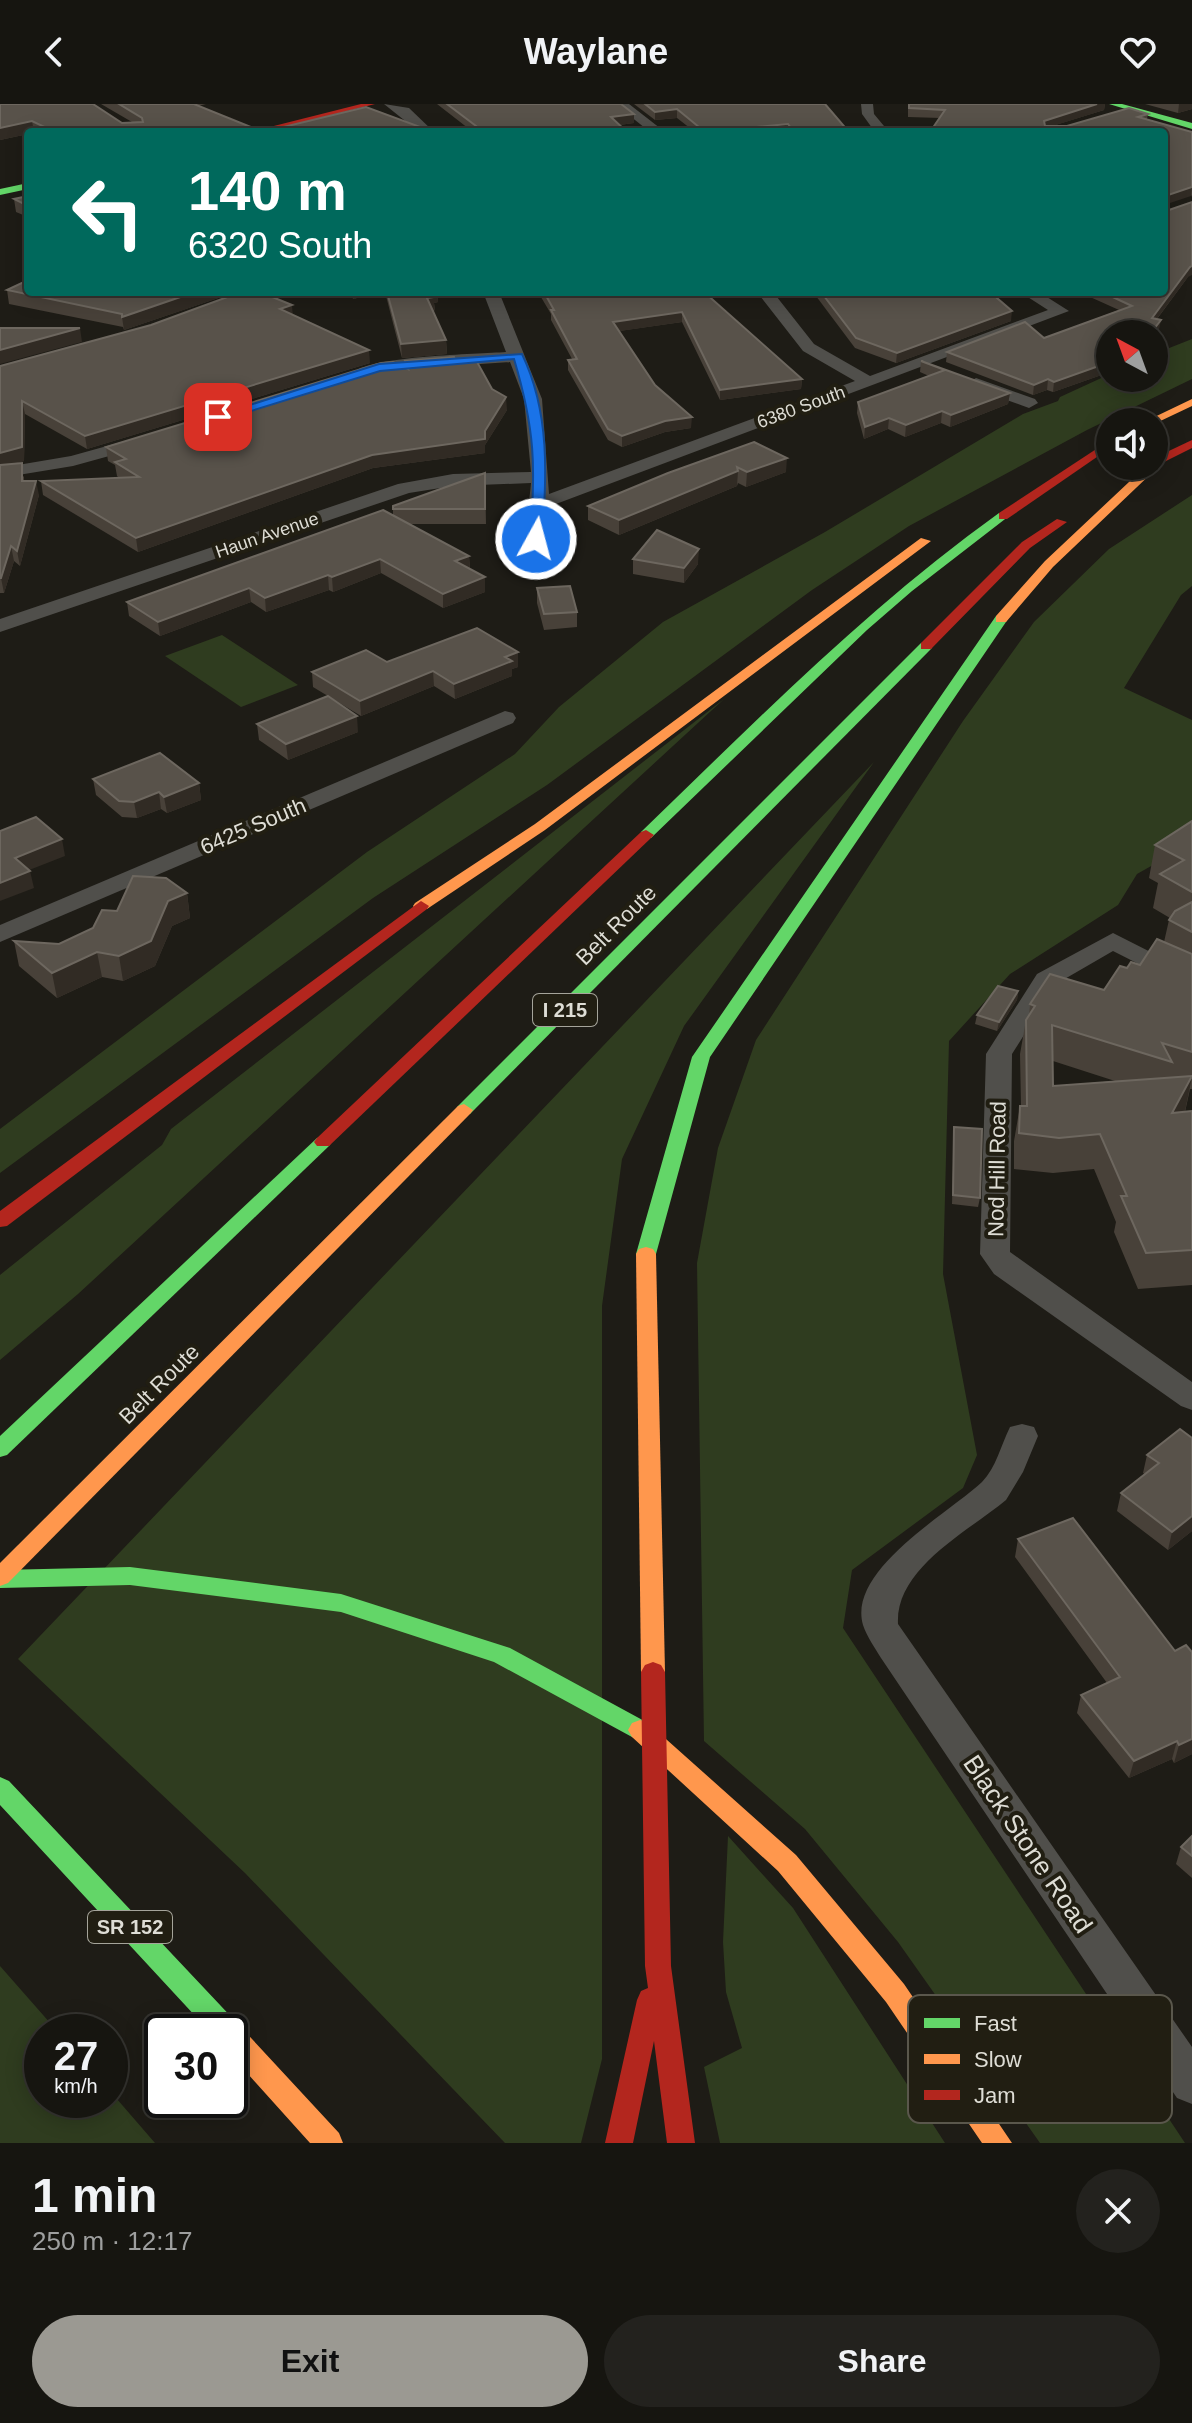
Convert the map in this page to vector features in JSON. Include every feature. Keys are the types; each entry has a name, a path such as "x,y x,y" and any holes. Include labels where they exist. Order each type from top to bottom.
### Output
{"main road":[{"path":"271,128 371,104"},
{"path":"1115,110 1192,126"},
{"path":"0,192 24,187"},
{"path":"1168,413 1192,402"},
{"name":"Belt Route","path":"1168,456 1192,443"},
{"path":"984,507 1096,449"},
{"name":"Belt Route","path":"0,1449 868,624 964,542 1096,452"},
{"name":"Belt Route","path":"0,1578 1026,545 1129,480"},
{"path":"681,2143 658,1966 646,1251 701,1057 985,638 1049,564 1137,480"},
{"path":"0,1221 404,917 540,827 942,530"},
{"path":"0,1578 130,1576 341,1603 502,1655 645,1733 787,1863 908,2012"},
{"name":"SR 152","path":"0,1788 211,2014"},
{"path":"619,2143 658,1966"},
{"name":"SR 152","path":"248,2054 329,2143"},
{"path":"984,2123 998,2143"}],"street":[{"path":"390,104 404,111 423,128"},
{"path":"621,104 653,128"},
{"path":"867,104 870,118 879,128"},
{"path":"493,296 519,356 536,413 541,477 537,544 558,564"},
{"path":"768,296 806,349 828,364 871,382"},
{"name":"6380 South","path":"541,503 1061,311 1035,296"},
{"path":"348,376 396,365 519,356"},
{"path":"923,362 1029,403"},
{"path":"0,473 73,461 160,435"},
{"name":"Haun Avenue","path":"0,626 405,488 453,480 541,477"},
{"name":"6425 South","path":"0,934 505,718"},
{"name":"Nod Hill Road","path":"1192,983 1113,941 1046,979 999,1054 995,1254 1005,1267 1192,1398"},
{"name":"Black Stone Road","path":"1022,1436 997,1488 907,1562 882,1599 880,1623 894,1648 1132,1995"},
{"name":"Black Stone Road","path":"1172,2054 1192,2083"}],"green space":[{"path":"1192,339 1192,379 1168,391 1168,348"},
{"path":"1096,380 1096,392 1165,392 1132,408 1096,408 1096,426 909,526 812,590 547,785 373,898 0,1173 0,1129 367,852 515,754 559,707 663,622 825,532 1023,414 1058,401 1060,397"},
{"path":"1192,495 1192,586 1181,595 1124,688 1192,720 1192,843 1137,874 1118,905 1010,974 949,1041 943,1274 977,1455 963,1488 852,1570 843,1628 1087,1995 935,1995 898,1942 805,1829 704,1741 697,1263 718,1148 756,1040 963,721 1034,622 1109,549"},
{"path":"222,635 298,685 241,707 165,656"},
{"path":"724,699 78,1294 0,1360 0,1275 162,1145 171,1129"},
{"path":"874,762 684,1026 622,1159 602,1306 602,2059 581,2143 505,2143 245,1873 18,1659"},
{"path":"728,1836 793,1908 908,2086 908,2123 932,2123 945,2143 720,2143 704,2067 742,2048 726,1992 723,1942"},
{"path":"0,1966 42,2014 24,2014 24,2118 128,2118 128,2112 155,2143 0,2143"},
{"path":"1026,2123 1172,2123 1185,2143 1040,2143"}],"building":[{"path":"0,104 93,104 122,123 143,122 142,118 119,104 194,104 253,128 47,128 32,121 0,128"},
{"path":"447,104 621,104 634,114 611,117 623,128 479,128"},
{"path":"645,104 825,104 846,128 791,128 788,124 700,128 677,109 655,112"},
{"path":"909,104 1097,104 1044,121 1045,126 1067,126 1129,108 1148,114 1138,117 1192,132 1192,187 1168,195 1168,128 933,128 945,110 909,108"},
{"path":"366,107 423,128 279,128"},
{"path":"1192,202 1192,266 1152,318 1161,320 1096,320 1096,367 1054,382 1048,379 1034,385 947,352 1025,322 1044,338 1132,306 1111,296 1168,296 1168,210"},
{"path":"24,282 24,294 7,290"},
{"path":"36,296 183,296 122,317 122,314"},
{"path":"230,296 270,296 292,305 280,309 369,350 85,436 22,401 22,447 0,453 0,366 151,325"},
{"path":"388,296 433,296 427,298 446,340 401,344"},
{"path":"546,296 709,296 802,379 720,390 682,312 613,322 655,385 692,417 665,421 622,436 608,429 568,360 577,359 551,310 554,310"},
{"path":"824,296 995,296 1012,311 897,353 856,338"},
{"path":"0,328 80,328 0,350"},
{"path":"454,357 456,362 476,360 492,389 506,397 485,431 485,439 372,455 136,538 41,481 139,477 115,462 126,459 106,447 381,363 393,362 408,369 405,361"},
{"path":"921,361 1010,393 951,415 942,411 906,425 889,418 865,427 858,402 945,370"},
{"path":"754,442 787,458 747,472 737,467 738,471 619,520 588,506 668,473"},
{"path":"22,463 22,481 36,481 17,551 11,546 0,578 0,465"},
{"path":"485,473 485,509 393,509 393,506"},
{"path":"383,510 469,556 455,561 485,577 443,594 380,559 265,598 249,588 158,622 127,602"},
{"path":"657,530 699,549 684,568 633,559"},
{"path":"570,586 577,612 544,614 537,588"},
{"path":"477,628 518,652 505,657 512,661 454,684 433,671 360,701 312,672 366,650 387,662"},
{"path":"328,696 357,716 286,744 257,724"},
{"path":"160,753 199,783 164,797 159,792 134,802 119,801 93,779"},
{"path":"36,817 62,839 15,858 30,871 0,883 0,831"},
{"path":"1192,821 1192,892 1160,874 1184,860 1155,845"},
{"path":"133,876 166,878 187,893 168,901 151,941 119,956 97,952 52,973 14,941 59,944 93,928 102,910 117,911"},
{"path":"1192,902 1192,932 1169,920 1175,911"},
{"path":"1157,939 1192,954 1192,1052 1162,1043 1172,1062 1052,1025 1053,1086 1192,1076 1172,1113 1192,1111 1192,1250 1146,1253 1121,1196 1127,1196 1100,1134 1059,1138 1019,1133 1020,1106 1027,1106 1026,1020 1035,1006 1030,1004 1050,974 1104,990 1120,966 1127,968 1131,962 1140,965"},
{"path":"998,986 1018,991 999,1022 977,1015"},
{"path":"954,1127 982,1129 980,1198 953,1195"},
{"path":"1180,1429 1192,1438 1192,1516 1172,1532 1121,1493 1159,1463 1147,1455"},
{"path":"1073,1518 1175,1651 1186,1645 1192,1652 1192,1739 1179,1745 1177,1741 1134,1761 1081,1695 1120,1677 1018,1539"},
{"path":"1192,1836 1192,1856 1181,1847"}],"traffic: fast":[{"path":"1113,104 1192,126"},
{"path":"0,192 24,187"},
{"path":"646,835 862,627 954,551 1003,516"},
{"path":"646,1254 701,1057 1001,619"},
{"path":"464,1110 926,646"},
{"path":"0,1449 323,1142"},
{"path":"0,1579 130,1576 341,1603 502,1655 640,1730"},
{"path":"0,1788 211,2014"}],"traffic: slow":[{"path":"1168,413 1192,402"},
{"path":"1001,619 1049,564 1138,480"},
{"path":"421,906 540,827 925,541"},
{"path":"0,1577 464,1110"},
{"path":"646,1254 653,1672"},
{"path":"640,1730 787,1863 908,2012"},
{"path":"248,2054 329,2143"},
{"path":"984,2123 998,2143"}],"traffic: jam":[{"path":"271,128 371,104"},
{"path":"1168,456 1192,443"},
{"path":"1003,516 1096,453"},
{"path":"926,646 1026,545 1061,522"},
{"path":"323,1142 646,835"},
{"path":"0,1221 421,906"},
{"path":"653,1672 658,1966 681,2143"},
{"path":"619,2143 650,2000"}],"route":[{"path":"218,417 379,368 519,356 536,413 541,503 536,539"}]}
